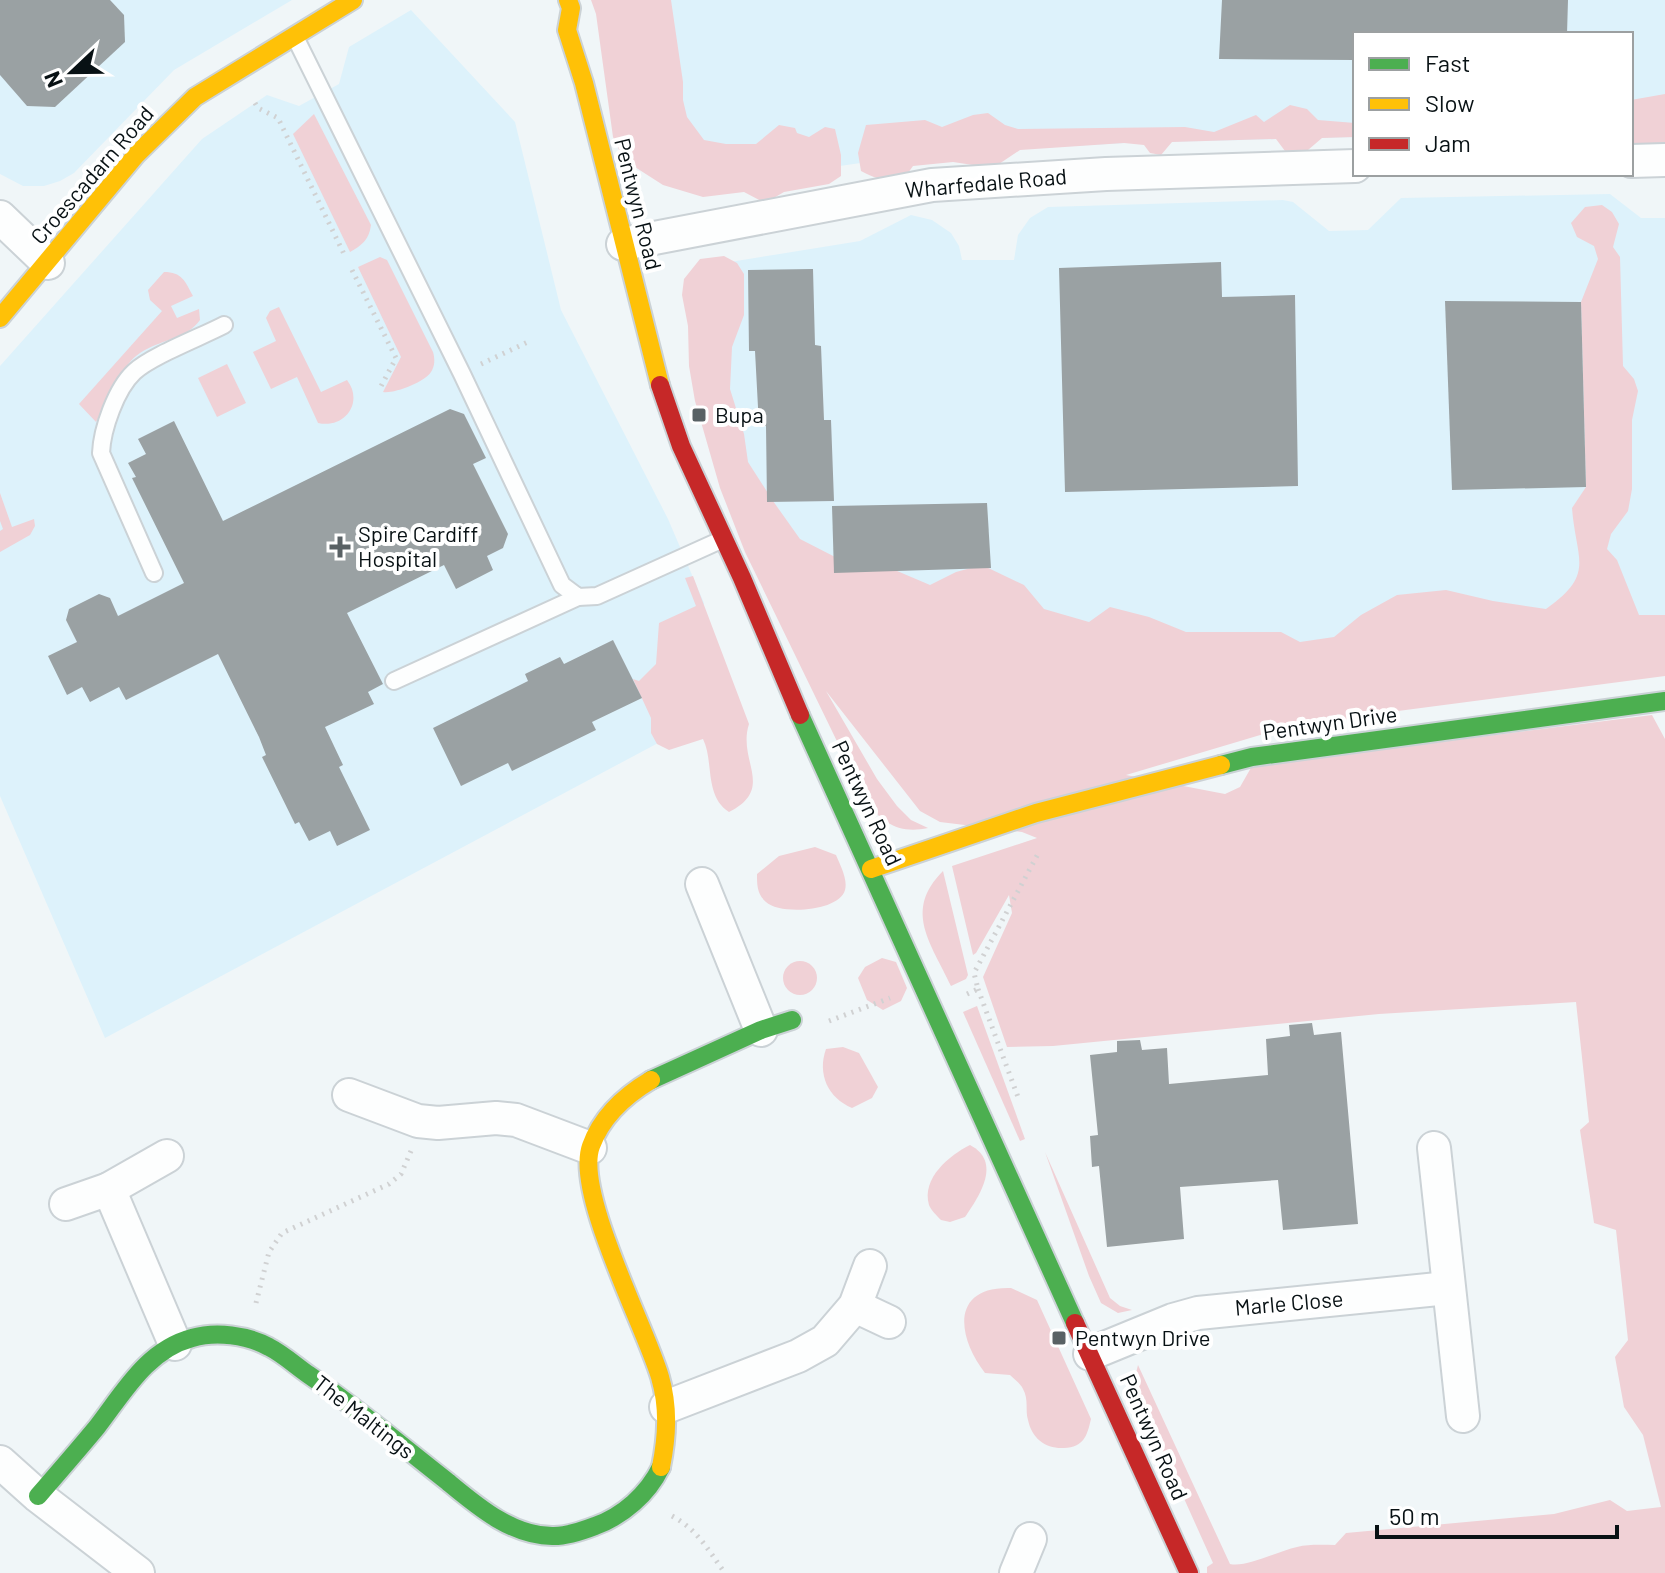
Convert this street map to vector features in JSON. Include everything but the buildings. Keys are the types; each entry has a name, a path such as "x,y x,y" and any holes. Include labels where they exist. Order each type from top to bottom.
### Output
{"street":[{"name":"Croescadarn Road","path":"0,318 168,121 195,97 353,0"},
{"name":"Pentwyn Road","path":"568,0 571,8 567,30 584,83 654,366 681,446 780,672 1189,1573"},
{"name":"Pentwyn Road","path":"552,16 567,30"},
{"path":"1633,161 1665,160"},
{"name":"Wharfedale Road","path":"623,244 932,185 1106,174 1353,166"},
{"path":"0,217 48,263"},
{"name":"Pentwyn Drive","path":"871,869 1036,813 1252,757 1665,701"},
{"path":"702,884 761,1030"},
{"path":"349,1095 418,1121 516,1120 590,1148 609,1113 627,1095 650,1081 761,1030 792,1020"},
{"name":"The Maltings","path":"38,1496 139,1371 175,1344 195,1337 221,1335 268,1346 339,1396 486,1513 525,1531 553,1536 582,1531 610,1521 639,1499 660,1470 667,1438 666,1407 660,1377 599,1220 589,1170 590,1148"},
{"path":"1434,1148 1463,1416"},
{"path":"66,1204 109,1189 167,1156"},
{"path":"109,1189 175,1344"},
{"path":"666,1407 798,1356 825,1341 855,1306 870,1266"},
{"name":"Marle Close","path":"1090,1354 1198,1313 1448,1288"},
{"path":"855,1306 889,1322"},
{"path":"0,1462 38,1496 138,1573"},
{"path":"1016,1573 1030,1539"}],"lane":[{"path":"294,36 462,374 562,585 578,597"},
{"path":"154,573 101,453 102,434 109,412 133,373 224,325"},
{"path":"394,681 578,597 597,596 724,539"}],"path":[{"path":"237,71 258,108 278,118 344,254"},
{"path":"352,270 396,358 379,390"},
{"path":"472,368 530,341"},
{"path":"957,999 978,989 974,973 1046,839"},
{"path":"792,1020 807,1029 899,994"},
{"path":"248,1339 269,1252 282,1233 389,1184 401,1174 409,1159 418,1121"},
{"path":"639,1499 687,1524 704,1541 725,1573"}],"shaded area":[{"path":"0,0 292,0 174,70 74,173 44,186 23,186 0,174"},
{"path":"591,0 671,0 687,117 704,140 756,144 779,125 795,128 797,133 809,137 825,127 835,129 841,155 841,176 829,184 784,192 765,203 744,192 703,197 663,185 624,160 613,137 596,14"},
{"path":"635,0 1665,0 1665,130 1633,130 1633,32 1353,32 1353,137 1125,143 917,155 727,182 651,155"},
{"name":"Spire Cardiff Hospital","path":"411,10 515,122 561,310 668,519 704,603 690,726 105,1038 0,796 0,366 202,139 267,95 299,106 339,84 349,47"},
{"path":"1665,94 1665,144 1633,149 1633,100"},
{"path":"1290,105 1307,109 1318,120 1353,123 1353,137 1322,138 1301,156 1291,159 1276,139 1172,142 1161,155 1150,153 1144,145 1124,143 1020,150 993,168 953,162 913,166 903,180 876,178 861,171 858,153 866,125 925,120 942,127 973,115 988,113 1005,125 1018,129 1185,127 1214,132 1256,115 1264,122"},
{"path":"314,114 371,225 364,242 350,252 293,134"},
{"path":"1610,194 1641,218 1665,218 1665,617 1301,654 788,587 694,312 730,262 860,241 911,215 932,220 951,233 959,246 962,260 1014,260 1018,235 1030,218 1048,207 1283,200 1293,202 1329,231 1368,230 1401,198"},
{"path":"1602,205 1612,212 1619,224 1613,247 1620,257 1623,366 1634,379 1638,391 1632,420 1632,489 1628,511 1611,534 1607,549 1617,560 1639,615 1665,615 1665,676 1398,711 1274,731 1126,775 1225,794 1240,787 1252,766 1652,715 1665,739 1665,1573 1207,1573 1207,1567 1213,1563 1133,1385 1138,1365 1230,1564 1253,1561 1302,1546 1335,1545 1346,1533 1554,1514 1610,1500 1627,1511 1661,1507 1643,1435 1624,1407 1615,1357 1628,1340 1616,1230 1594,1223 1580,1130 1589,1122 1576,1002 1379,1014 1053,1046 1007,1047 983,977 1012,913 1009,895 973,955 952,866 1037,838 1022,832 940,822 920,811 826,691 877,779 897,806 911,820 928,828 909,830 893,826 867,803 745,552 720,488 695,401 682,295 684,279 700,259 724,256 737,263 744,274 744,315 732,347 730,389 744,434 748,462 800,539 839,559 876,562 930,585 956,572 982,565 1024,585 1044,609 1089,622 1110,607 1149,617 1186,632 1281,632 1300,642 1334,637 1361,615 1397,595 1446,590 1546,609 1572,585 1577,575 1579,554 1572,508 1586,487 1581,302 1598,259 1594,246 1577,237 1571,223 1585,207"},
{"path":"380,257 387,260 433,352 434,360 431,372 423,380 388,392 383,392 401,357 358,267"},
{"path":"164,272 179,276 193,296 171,306 177,318 199,309 200,320 188,331 133,358 96,422 79,404 162,311 150,300 148,290"},
{"path":"279,307 321,392 347,380 352,388 352,405 344,418 328,424 318,423 297,377 271,389 253,352 276,341 266,318 270,311"},
{"path":"227,364 246,403 217,417 198,378"},
{"path":"0,493 12,527 34,519 35,526 30,535 0,552 0,531 3,529"},
{"path":"693,576 749,724 747,750 753,783 743,803 729,812 716,797 703,739 669,750 657,744 651,733 651,718 633,679 639,681 656,664 659,623 696,606 685,578"},
{"path":"815,847 836,855 845,881 845,890 840,897 821,907 795,910 766,902 759,893 757,874 779,856"},
{"path":"943,871 968,975 951,986 929,941 923,914 931,886"},
{"path":"882,958 896,962 907,988 901,1001 883,1010 867,1000 858,978 865,967"},
{"path":"800,961 812,966 817,978 812,990 800,995 788,990 783,978 788,966"},
{"path":"977,1006 1025,1139 1020,1141 963,1012"},
{"path":"843,1047 859,1053 878,1087 872,1098 852,1108 831,1092 824,1076 826,1049"},
{"path":"970,1145 985,1160 982,1189 965,1217 950,1222 941,1220 929,1205 929,1186 946,1161"},
{"path":"1045,1152 1110,1298 1132,1310 1118,1313 1101,1303"},
{"path":"1011,1288 1037,1300 1091,1419 1086,1435 1076,1445 1051,1447 1041,1442 1030,1427 1021,1385 1010,1375 985,1373 969,1344 965,1316 969,1305 977,1295"}],"traffic: fast":[{"path":"1221,765 1252,757 1665,701"},
{"path":"800,715 1075,1323"},
{"path":"651,1080 761,1030 792,1020"},
{"path":"38,1496 149,1362 176,1344 211,1335 241,1337 274,1350 362,1414 483,1510 524,1531 559,1536 605,1522 642,1495 661,1467"}],"traffic: slow":[{"path":"0,318 136,155 195,97 353,0"},
{"path":"568,0 571,8 567,30 584,83 660,385"},
{"path":"871,869 1036,813 1221,765"},
{"path":"651,1080 623,1100 608,1116 591,1146 588,1167 601,1226 663,1389 666,1422 661,1467"}],"traffic: jam":[{"path":"660,385 681,446 800,715"},
{"path":"1075,1323 1189,1573"}],"place":[{"name":"Bupa","path":"699,415"},
{"name":"Spire Cardiff Hospital","path":"340,547"},
{"name":"Pentwyn Drive","path":"1059,1338"}]}
